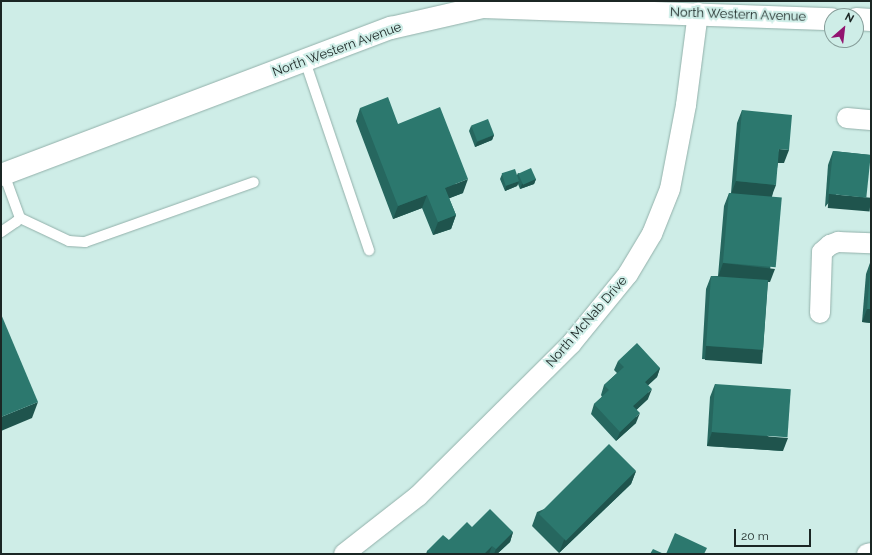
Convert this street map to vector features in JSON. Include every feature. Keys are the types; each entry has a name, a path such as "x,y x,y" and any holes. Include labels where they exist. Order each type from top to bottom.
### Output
{"street":[{"name":"North Western Avenue","path":"2,174 392,28 482,4 646,6 698,13 731,11 824,17"},
{"name":"North McNab Drive","path":"344,554 418,496 570,344 628,274 652,234 670,189 686,105 698,13"},
{"path":"846,118 871,120"},
{"path":"820,313 822,252 830,245 838,242 871,243"},
{"path":"867,554 871,553"}],"lane":[{"path":"305,61 369,250"},
{"path":"2,174 20,218 69,241 85,242 254,182"},
{"path":"1,232 20,218"}],"building":[{"path":"388,97 398,124 440,107 468,179 445,188 456,215 438,222 427,195 398,206 360,108"},
{"path":"742,110 792,115 789,150 779,149 776,185 736,181"},
{"path":"488,119 494,135 477,141 471,125"},
{"path":"833,151 871,155 866,198 829,194"},
{"path":"531,168 536,179 523,185 518,174"},
{"path":"515,169 519,181 506,186 502,173"},
{"path":"729,193 782,198 776,267 723,263"},
{"path":"871,260 871,309 867,309"},
{"path":"711,276 768,280 763,350 706,346"},
{"path":"1,314 38,402 1,417"},
{"path":"637,343 660,368 645,382 652,389 633,406 640,413 620,432 594,404 609,390 604,385 624,367 618,361"},
{"path":"715,384 791,389 787,437 712,432"},
{"path":"609,444 636,471 566,541 539,514"},
{"path":"490,509 513,532 496,549 492,546 484,554 430,554 427,551 443,535 449,540 467,522 472,527"},
{"path":"675,533 707,548 704,554 666,554"},
{"path":"653,549 664,554 650,554"}]}
